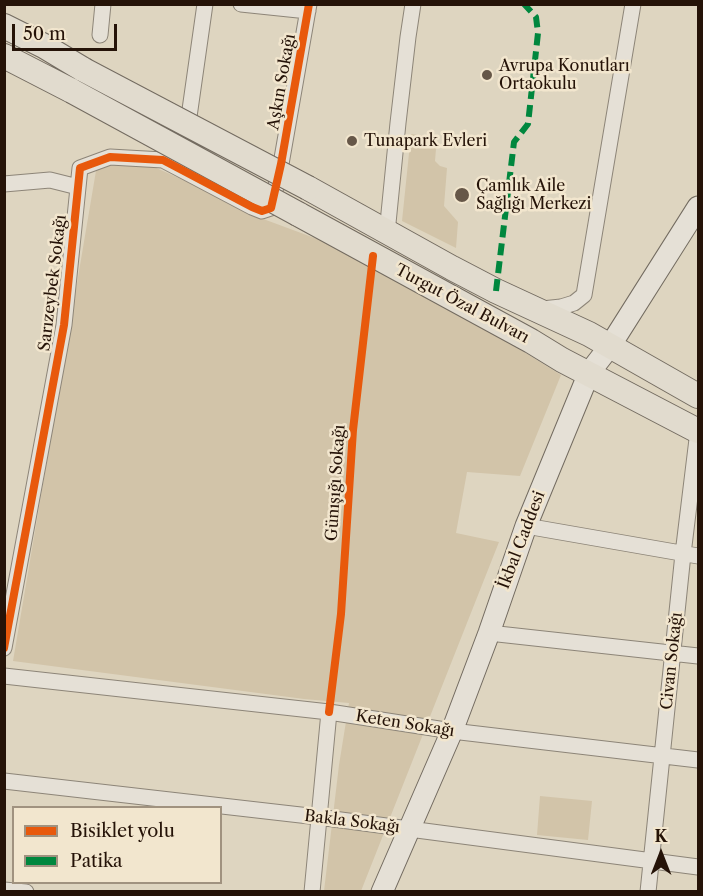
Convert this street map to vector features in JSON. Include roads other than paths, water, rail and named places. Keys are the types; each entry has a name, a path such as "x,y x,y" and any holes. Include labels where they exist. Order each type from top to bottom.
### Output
{"main road":[{"name":"Turgut Özal Bulvarı","path":"4,26 496,291 589,334 697,392"},
{"name":"Turgut Özal Bulvarı","path":"4,56 531,340 562,360 698,431"},
{"name":"İkbal Caddesi","path":"382,891 452,731 526,526 589,373 610,346 699,207"}],"street":[{"path":"100,35 103,4"},
{"path":"181,169 205,4"},
{"path":"241,4 308,8"},
{"path":"387,233 413,4"},
{"path":"536,309 561,308 574,303 584,295 633,4"},
{"name":"Aşkın Sokağı","path":"281,165 308,8"},
{"name":"Sarızeybek Sokağı","path":"4,648 11,577 64,325 80,168 110,157 163,160 262,211 271,208 281,165"},
{"path":"4,183 50,180 78,187"},
{"name":"Civan Sokağı","path":"648,891 673,652 691,555 698,431"},
{"path":"526,526 691,555"},
{"path":"489,633 699,656"},
{"name":"Keten Sokağı","path":"4,676 329,712 452,731 699,760"},
{"path":"312,891 329,712"},
{"name":"Bakla Sokağı","path":"4,781 216,806"},
{"name":"Bakla Sokağı","path":"222,807 699,867"},
{"path":"4,890 26,891"}],"place":[{"name":"Avrupa Konutları Ortaokulu","path":"487,75"},
{"name":"Tunapark Evleri","path":"352,141"},
{"name":"Çamlık Aile Sağlığı Merkezi","path":"462,195"}]}
